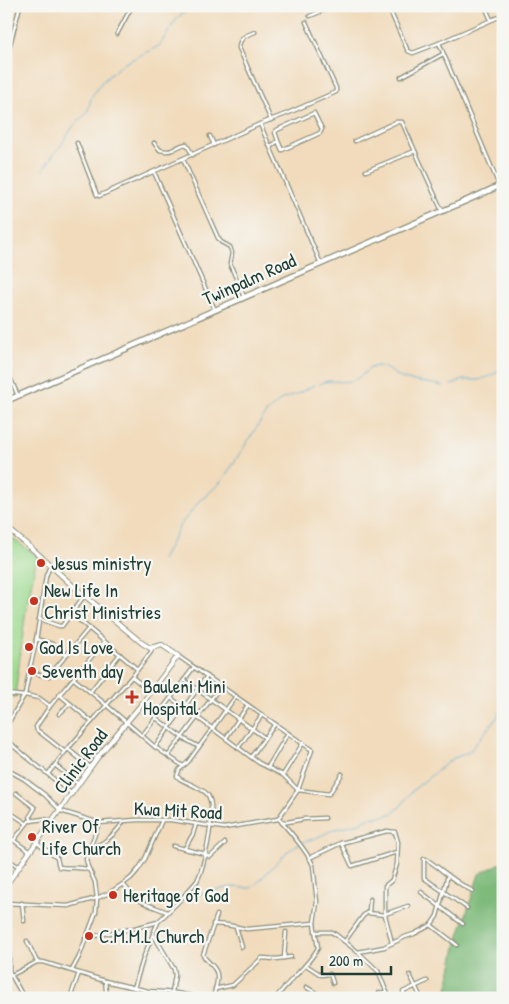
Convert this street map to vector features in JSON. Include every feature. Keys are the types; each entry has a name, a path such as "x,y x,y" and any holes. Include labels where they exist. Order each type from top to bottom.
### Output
{"main road":[{"name":"Twinpalm Road","path":"6,401 501,184"}],"street":[{"path":"6,60 20,6"},
{"path":"117,34 132,6"},
{"path":"310,16 334,6"},
{"path":"388,6 408,51 413,53 503,15"},
{"path":"485,6 491,20"},
{"path":"77,142 99,196 336,92 306,22"},
{"path":"255,32 243,38 239,48 271,120"},
{"path":"439,42 501,184"},
{"path":"401,77 444,54"},
{"path":"314,114 322,129 320,133 282,150 278,141 274,134 277,130 314,114"},
{"path":"355,141 402,122 442,211"},
{"path":"260,124 321,264"},
{"path":"210,136 214,145"},
{"path":"270,147 278,141"},
{"path":"154,143 160,150 168,151 181,144 186,144 193,155"},
{"path":"366,171 414,151"},
{"path":"183,159 218,238 230,247 232,253 230,264 244,297"},
{"path":"154,172 215,310"},
{"path":"6,368 18,396"},
{"path":"6,527 85,596 142,643 152,648"},
{"path":"6,727 25,696 46,576 51,565"},
{"path":"39,619 61,626 85,596"},
{"path":"72,614 137,669"},
{"path":"29,672 47,676 89,628"},
{"path":"36,639 52,644 66,655"},
{"path":"90,768 36,729 50,706 104,642"},
{"path":"48,774 132,677 152,648 158,645 178,656 312,750 298,790 278,819 313,865 317,902 314,923 318,948 300,973 276,998"},
{"path":"90,692 120,654"},
{"name":"Clinic Road","path":"6,885 90,768 178,656"},
{"path":"142,736 194,667"},
{"path":"155,747 207,676"},
{"path":"132,677 151,692"},
{"path":"74,679 155,747 183,766"},
{"path":"184,680 265,738"},
{"path":"168,756 221,686"},
{"path":"6,694 39,698 50,706"},
{"path":"60,695 92,722"},
{"path":"134,988 144,956 158,922 197,880 201,871 211,826 209,797 205,792 178,778 178,772 199,747 236,696"},
{"path":"171,698 259,763 283,775 298,790 329,794 342,774"},
{"path":"59,714 69,704"},
{"path":"226,738 248,705"},
{"path":"238,748 262,715"},
{"path":"156,718 199,747"},
{"path":"252,757 275,724"},
{"path":"268,767 288,733"},
{"path":"6,740 72,794"},
{"path":"283,775 303,743"},
{"path":"6,753 13,746"},
{"path":"55,765 78,784"},
{"path":"7,770 24,779 61,810"},
{"path":"16,793 35,808 30,816 32,820"},
{"path":"6,810 26,823"},
{"name":"Kwa Mit Road","path":"61,810 99,823 162,820 228,827 278,819"},
{"path":"282,823 325,818"},
{"path":"14,840 26,823 32,820 44,819 52,821"},
{"path":"6,902 68,906 109,893 131,878 140,867 162,820"},
{"path":"90,847 102,844 124,821"},
{"path":"72,970 95,915 97,898 95,882 86,859 99,823"},
{"path":"185,848 196,824"},
{"path":"309,858 341,843 384,831 396,833 398,842 397,865 392,880 385,888 385,914 392,943"},
{"path":"6,835 30,852"},
{"path":"36,843 57,858 59,867 89,870"},
{"path":"172,846 210,856 225,843"},
{"path":"341,843 352,866 397,852"},
{"path":"6,858 19,867"},
{"path":"467,908 424,878 424,859 437,866 464,887 473,891"},
{"path":"358,952 384,947 430,925 437,916 448,875"},
{"path":"123,884 144,904 167,912"},
{"path":"421,892 463,924"},
{"path":"368,913 370,900"},
{"path":"22,903 24,921"},
{"path":"344,941 363,916 368,913 385,914 408,906"},
{"path":"213,998 217,980 216,971 205,960 203,955 217,915"},
{"path":"85,939 158,922"},
{"path":"213,924 250,929 314,923"},
{"path":"430,925 457,945"},
{"path":"236,927 242,947"},
{"path":"284,958 286,932"},
{"path":"315,932 334,933 358,952 378,971 389,998"},
{"path":"153,934 174,969 175,975 170,998"},
{"path":"6,937 11,976 24,998"},
{"path":"27,941 37,962"},
{"path":"216,989 233,985 262,958 292,957"},
{"path":"6,978 37,962 43,962 105,981 151,992 171,992 202,998"},
{"path":"306,965 320,975 330,974 333,983"},
{"path":"70,998 80,973"},
{"path":"410,975 420,998"},
{"path":"105,981 107,998"},
{"path":"405,998 403,992 427,981"},
{"path":"306,987 320,998"},
{"path":"377,998 379,993 387,992"}],"green space":[{"path":"6,534 37,556 25,616 15,697 6,696"},
{"path":"503,862 503,998 447,998 447,989 457,942 479,874"}],"waterway":[{"path":"43,170 74,125 87,113 92,96 101,83 121,65 159,46 178,17 193,6"},
{"path":"494,189 496,192 503,190"},
{"path":"319,384 328,381 345,382 354,380 370,368 377,366 383,367 406,380 443,386"},
{"path":"451,385 463,380 478,380 488,377 503,369"},
{"path":"162,560 180,525 199,502 222,481 266,413 282,399 295,395 314,385"},
{"path":"192,896 231,887 250,888 295,846 335,829 360,823 368,818 393,813 412,791 452,759 469,752 498,716 503,706"}],"place":[{"name":"Jesus ministry","path":"41,563"},
{"name":"New Life In Christ Ministries","path":"34,601"},
{"name":"God Is Love","path":"29,647"},
{"name":"Seventh day","path":"32,671"},
{"name":"Bauleni Mini Hospital","path":"132,697"},
{"name":"River Of Life Church","path":"32,837"},
{"name":"Heritage of God","path":"113,895"},
{"name":"C.M.M.L Church","path":"89,936"}]}
